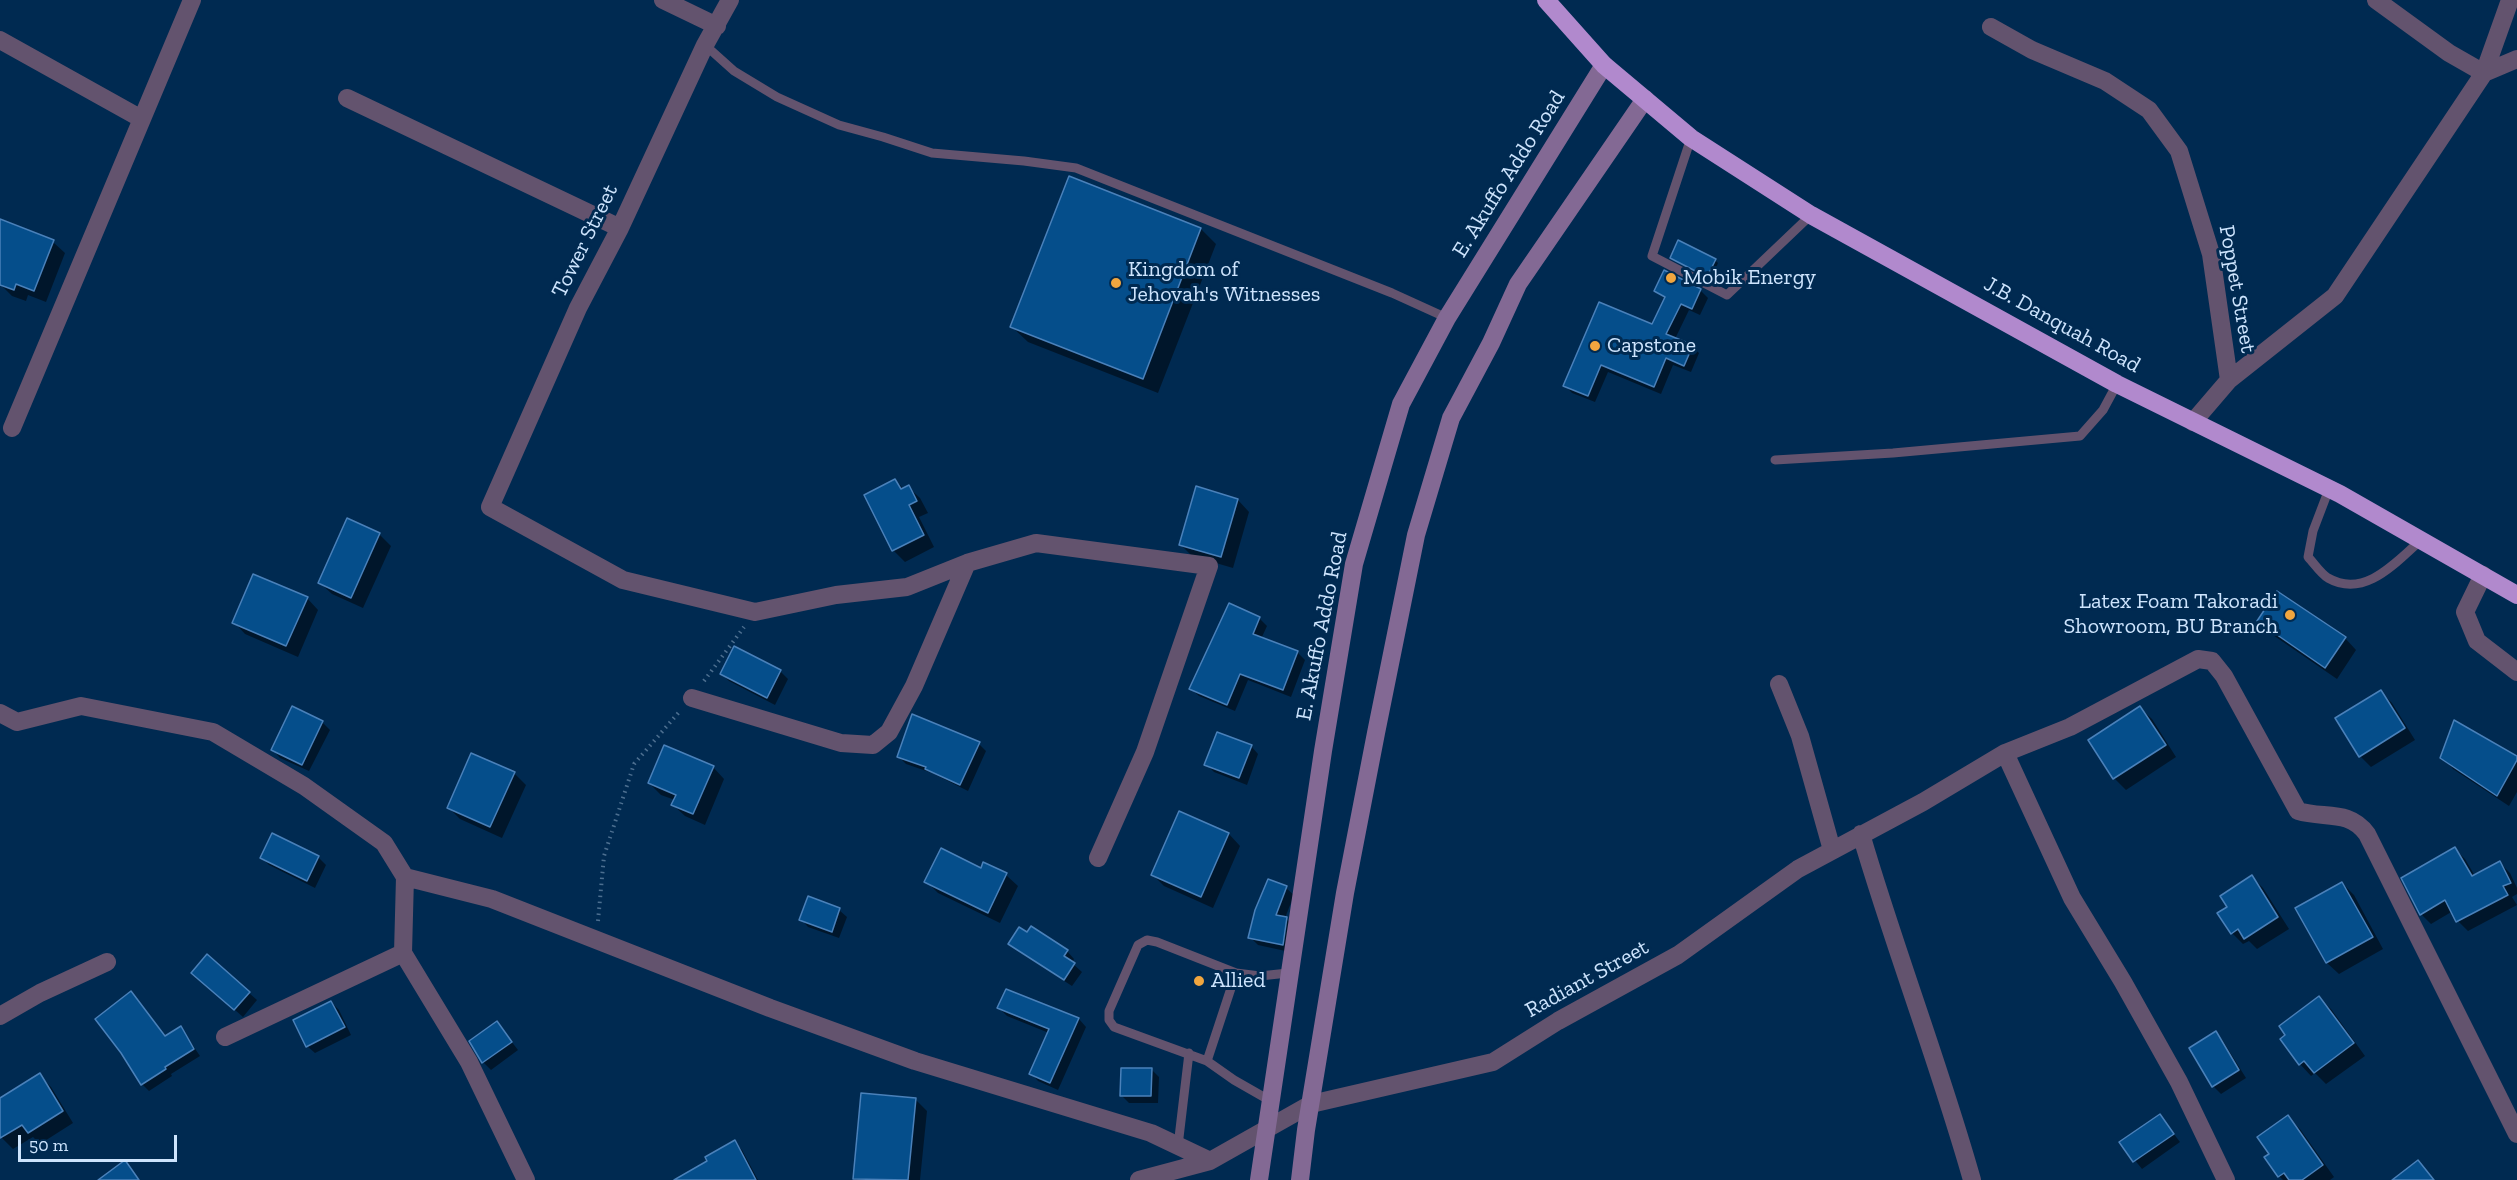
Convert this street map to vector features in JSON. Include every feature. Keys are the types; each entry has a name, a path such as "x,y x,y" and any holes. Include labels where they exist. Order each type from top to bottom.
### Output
{"highway":[{"name":"J.B. Danquah Road","path":"1546,0 1604,65 1691,138 1811,215 2117,384 2329,489 2517,595"}],"main road":[{"name":"E. Akuffo Addo Road","path":"1259,1180 1288,973 1354,564 1401,404 1447,318 1604,65"},
{"path":"1300,1180 1345,893 1409,568 1416,536 1452,418 1491,343 1518,284 1645,99"}],"street":[{"path":"12,428 140,118 192,0"},
{"path":"663,0 717,26"},
{"name":"Tower Street","path":"730,0 705,45 620,228 578,308 490,507 623,580 755,612"},
{"path":"2376,0 2449,53 2484,73"},
{"path":"2193,422 2229,380 2335,296 2484,73 2510,0"},
{"name":"Poppet Street","path":"1991,27 2032,50 2105,81 2149,110 2179,151 2211,254 2229,380"},
{"path":"0,40 140,118"},
{"path":"2484,73 2517,59"},
{"path":"347,98 620,228"},
{"path":"755,612 836,595 907,587 967,563 1036,543 1209,566 1145,752 1098,858"},
{"path":"692,698 841,742 873,745 889,732 914,686 967,563"},
{"path":"2483,575 2465,612 2477,641 2517,672"},
{"name":"Radiant Street","path":"1139,1180 1210,1161 1311,1104 1493,1062 1558,1021 1678,955 1798,869 1923,802 2005,753 2070,727 2198,659 2212,661 2224,676 2298,811 2309,815 2347,817 2360,823 2517,1134"},
{"path":"1779,684 1800,736 1832,850"},
{"path":"0,713 17,722 81,706 213,732 304,786 384,843 405,878 403,953 469,1062 526,1180"},
{"path":"2005,753 2072,898 2123,982 2179,1082 2226,1180"},
{"path":"1861,834 1881,901 1950,1104 1972,1180"},
{"path":"405,878 492,899 770,1008 915,1061 1151,1133 1210,1161"},
{"path":"225,1037 403,953"},
{"path":"0,1016 40,993 107,962"}],"lane":[{"path":"705,45 734,71 777,97 839,125 883,136 932,153 1076,168 1392,293 1447,318"},
{"path":"1691,138 1652,256 1727,295 1811,215"},
{"path":"1775,460 1893,453 2080,436 2103,410 2117,384"},
{"path":"2329,489 2313,531 2308,557 2327,577 2353,585 2380,577 2421,540"},
{"path":"1269,1100 1207,1061 1114,1027 1109,1020 1110,1011 1138,945 1147,940 1236,973 1260,976 1288,973"},
{"path":"1207,1061 1236,973"},
{"path":"1178,1146 1189,1053"}],"path":[{"path":"596,939 604,855 634,764 692,698 755,612"}],"building":[{"path":"1069,176 1201,228 1143,379 1010,327"},
{"path":"0,219 54,240 34,291 16,284 14,290 0,285"},
{"path":"1678,240 1716,259 1707,277 1670,258"},
{"path":"1664,270 1701,289 1692,309 1681,304 1666,334 1693,345 1684,366 1666,358 1654,387 1601,365 1588,396 1563,386 1599,302 1652,324 1665,297 1654,291"},
{"path":"895,479 901,489 909,485 917,501 909,505 924,535 892,551 864,495"},
{"path":"1196,486 1238,499 1221,557 1179,545"},
{"path":"347,518 380,533 351,598 318,583"},
{"path":"253,574 308,597 286,646 232,623"},
{"path":"2277,591 2346,637 2325,668 2257,621"},
{"path":"1229,603 1260,617 1253,634 1298,651 1283,690 1240,674 1227,705 1189,689"},
{"path":"734,646 781,670 767,698 720,674"},
{"path":"2381,690 2405,728 2359,757 2335,718"},
{"path":"292,706 323,721 302,765 271,750"},
{"path":"2140,706 2166,745 2113,779 2088,740"},
{"path":"912,714 980,742 960,785 925,769 926,767 897,757"},
{"path":"2454,720 2517,756 2497,796 2440,758"},
{"path":"1217,732 1252,745 1239,778 1204,765"},
{"path":"664,745 714,766 693,814 671,805 676,795 648,783"},
{"path":"471,753 515,772 490,827 447,808"},
{"path":"1179,811 1229,833 1201,897 1151,875"},
{"path":"272,833 319,856 307,881 260,858"},
{"path":"2455,847 2472,876 2500,861 2511,883 2503,886 2508,895 2456,922 2445,900 2420,915 2401,878"},
{"path":"941,848 981,868 983,862 1007,873 988,913 924,882"},
{"path":"2252,875 2278,917 2244,939 2238,929 2231,934 2217,913 2227,907 2220,896"},
{"path":"1268,879 1287,886 1276,915 1287,917 1283,945 1248,938 1255,910"},
{"path":"2342,882 2373,937 2326,963 2295,908"},
{"path":"808,896 840,908 832,932 799,920"},
{"path":"1031,926 1068,950 1064,956 1075,963 1064,980 1008,944 1019,927 1027,932"},
{"path":"207,954 250,992 234,1010 191,973"},
{"path":"1006,989 1079,1018 1050,1083 1029,1074 1049,1029 997,1008"},
{"path":"131,991 165,1036 181,1026 194,1049 141,1085 121,1053 95,1019"},
{"path":"2319,996 2354,1043 2314,1073 2304,1061 2299,1065 2280,1039 2285,1035 2279,1026"},
{"path":"331,1001 345,1027 306,1047 293,1020"},
{"path":"497,1021 512,1042 482,1063 469,1041"},
{"path":"2216,1031 2239,1070 2212,1087 2189,1048"},
{"path":"1121,1068 1152,1068 1151,1096 1120,1096"},
{"path":"40,1073 63,1111 28,1133 22,1125 0,1138 0,1098"},
{"path":"861,1093 916,1098 908,1180 853,1179"},
{"path":"2160,1114 2174,1134 2133,1162 2119,1142"},
{"path":"2288,1115 2323,1165 2302,1180 2289,1180 2284,1173 2278,1177 2264,1157 2269,1154 2257,1137"},
{"path":"735,1140 756,1180 674,1180 707,1161 705,1157"},
{"path":"125,1160 139,1180 98,1180"},
{"path":"2418,1160 2434,1180 2392,1180"}],"place":[{"name":"Mobik Energy","path":"1671,278"},
{"name":"Kingdom of Jehovah's Witnesses","path":"1116,283"},
{"name":"Capstone","path":"1595,346"},
{"name":"Latex Foam Takoradi Showroom, BU Branch","path":"2290,615"},
{"name":"Allied","path":"1199,981"}]}
